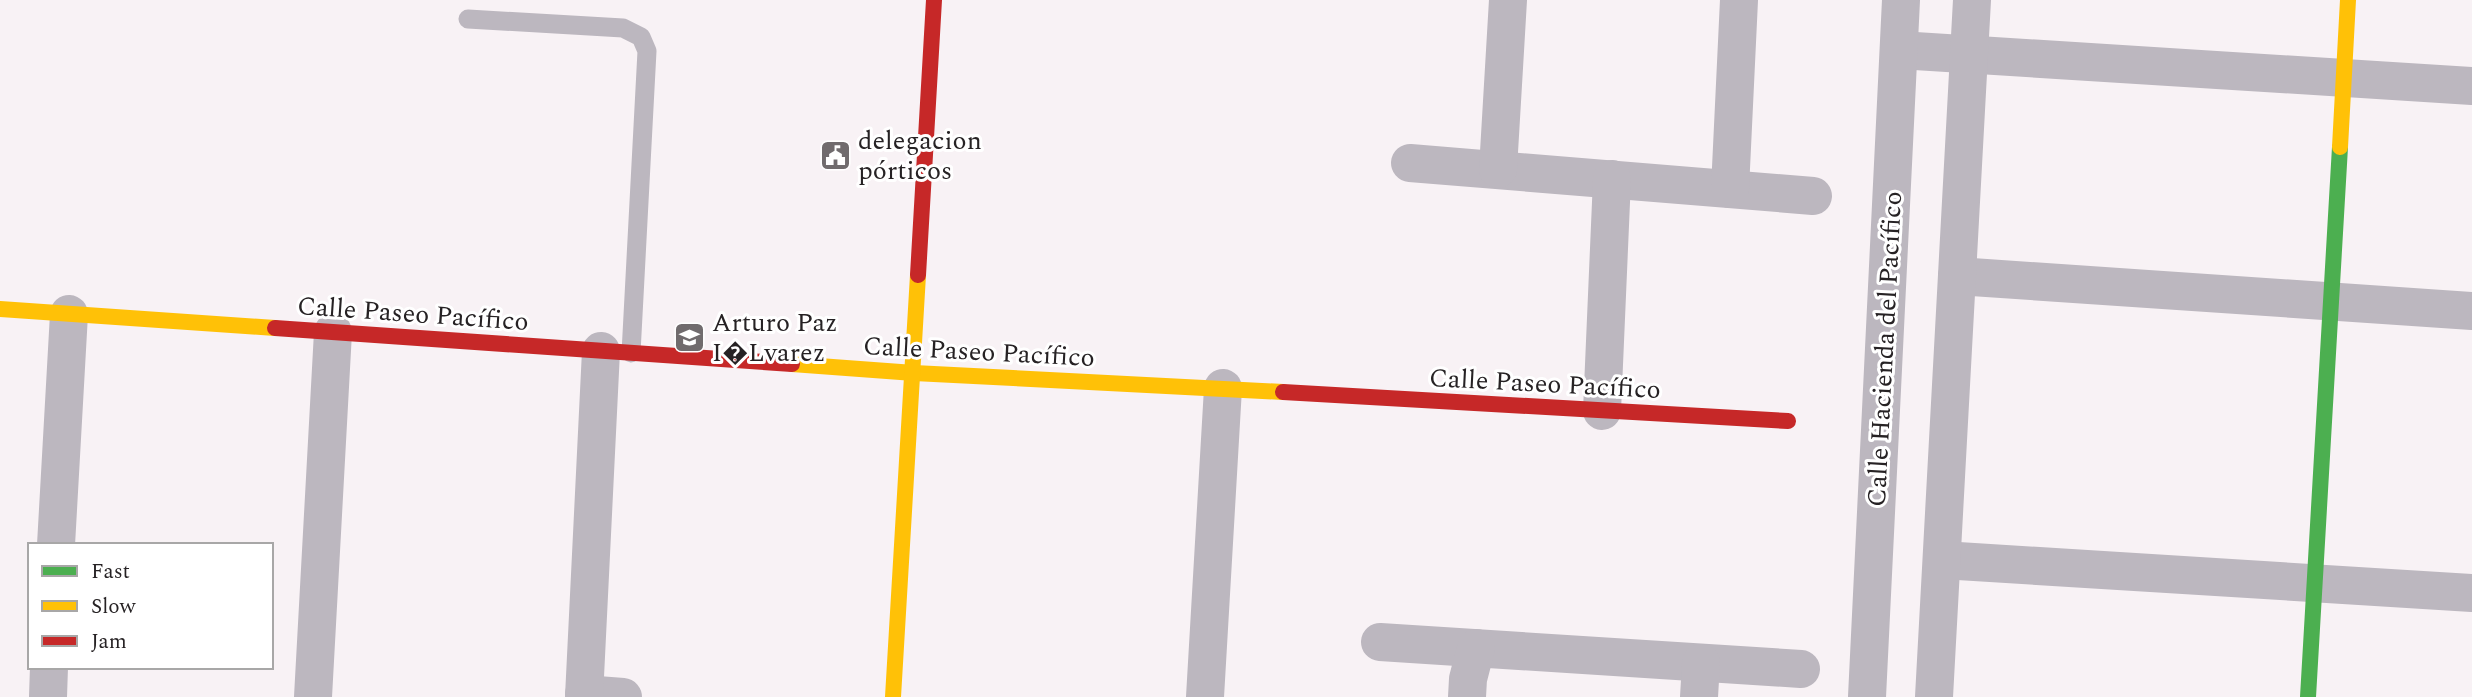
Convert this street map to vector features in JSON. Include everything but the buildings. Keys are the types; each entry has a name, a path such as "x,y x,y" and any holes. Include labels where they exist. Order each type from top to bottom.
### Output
{"street":[{"path":"893,697 934,0"},
{"path":"1498,169 1508,0"},
{"path":"1730,189 1739,0"},
{"name":"Calle Hacienda del Pacífico","path":"1867,697 1901,0"},
{"path":"1934,697 1972,0"},
{"path":"2308,697 2348,0"},
{"path":"1899,50 2472,86"},
{"path":"1410,163 1813,196"},
{"path":"1602,411 1612,179"},
{"path":"1957,276 2330,303 2472,310"},
{"name":"Calle Paseo Pacífico","path":"0,309 914,373 1788,421"},
{"path":"56,543 69,314"},
{"path":"313,697 333,332"},
{"path":"616,352 584,696 622,697"},
{"path":"1205,697 1223,388"},
{"path":"1942,560 2472,593"},
{"path":"1380,642 1476,648 1700,680 1801,669"},
{"path":"1467,697 1468,679 1476,648"},
{"path":"48,697 49,669"}],"lane":[{"path":"468,19 623,28 642,37 647,51 616,352"}],"traffic: fast":[{"path":"2308,697 2340,147"}],"traffic: slow":[{"path":"2340,147 2348,0"},
{"path":"893,697 918,275"},
{"path":"0,309 275,328"},
{"path":"792,364 1283,392"}],"traffic: jam":[{"path":"918,275 934,0"},
{"path":"275,328 792,364"},
{"path":"1283,392 1788,421"}],"place":[{"name":"delegacion pórticos","path":"835,155"},
{"name":"Arturo Paz I�Lvarez","path":"689,337"}]}
